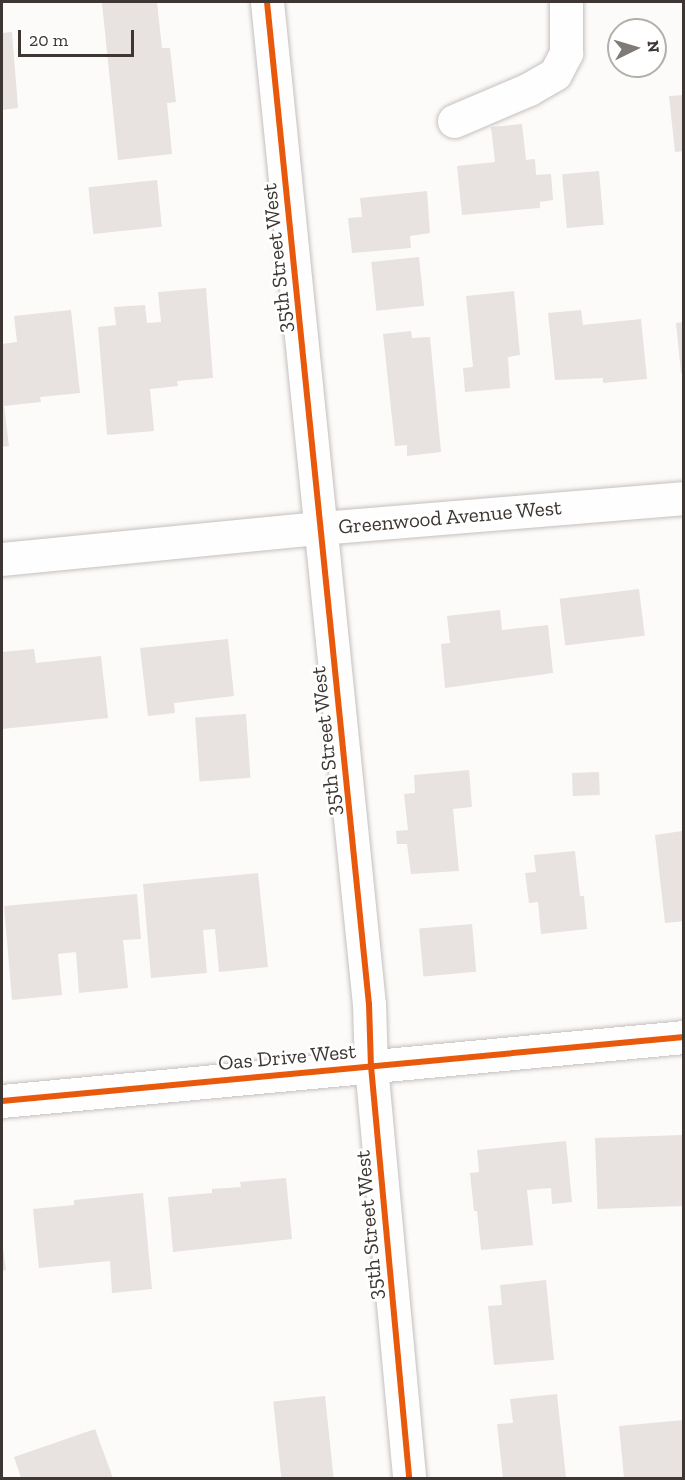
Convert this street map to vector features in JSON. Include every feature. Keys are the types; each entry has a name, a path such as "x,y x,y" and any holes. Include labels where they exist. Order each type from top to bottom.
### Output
{"street":[{"name":"35th Street West","path":"267,2 369,1005 371,1066 409,1479"},
{"path":"454,121 529,90 555,74 566,53 566,2"},
{"name":"Greenwood Avenue West","path":"2,559 320,528 684,498"},
{"name":"Oas Drive West","path":"2,1101 684,1037"}],"building":[{"path":"157,2 162,48 170,48 176,102 167,103 172,154 118,160 102,3"},
{"path":"12,32 18,108 2,110 2,33"},
{"path":"684,95 684,151 675,152 669,96"},
{"path":"522,124 526,160 535,159 536,175 551,174 553,200 540,202 540,208 462,215 457,166 495,162 491,127"},
{"path":"599,171 604,225 567,228 562,174"},
{"path":"157,180 162,227 93,234 88,187"},
{"path":"427,191 430,233 410,236 411,248 352,253 348,218 362,217 360,198"},
{"path":"419,257 424,306 376,311 371,262"},
{"path":"206,288 213,378 177,381 178,386 150,389 154,431 107,435 98,327 116,325 114,307 145,305 147,323 161,322 158,292"},
{"path":"514,291 520,355 508,357 510,388 465,392 463,368 473,367 466,296"},
{"path":"71,310 80,393 40,397 41,402 4,406 9,446 2,447 2,344 17,342 14,316"},
{"path":"581,310 583,325 641,319 647,379 603,383 603,378 555,380 548,313"},
{"path":"684,322 684,373 681,373 676,323"},
{"path":"411,331 412,338 430,337 441,452 407,456 407,445 395,446 383,334"},
{"path":"639,589 645,636 565,645 560,599"},
{"path":"500,610 502,630 548,625 553,673 445,688 441,644 450,643 447,616"},
{"path":"228,639 234,696 174,703 175,713 148,716 140,648"},
{"path":"34,649 36,663 101,656 108,718 2,729 2,652"},
{"path":"246,714 250,778 200,781 195,718"},
{"path":"469,770 472,807 453,809 459,871 411,874 407,844 397,844 396,831 408,830 404,794 415,793 414,775"},
{"path":"599,772 600,795 573,796 572,773"},
{"path":"682,831 684,921 665,923 655,835"},
{"path":"575,851 580,896 584,896 587,929 541,934 538,902 529,903 525,873 536,872 534,855"},
{"path":"258,873 268,967 219,972 215,929 203,930 207,973 151,978 143,884"},
{"path":"137,894 141,939 123,940 128,988 79,993 76,952 58,954 62,995 12,1000 4,906"},
{"path":"472,924 476,972 423,976 419,929"},
{"path":"682,1135 684,1206 598,1209 595,1138"},
{"path":"566,1141 572,1202 552,1204 551,1188 527,1190 533,1245 481,1250 470,1173 479,1172 477,1150"},
{"path":"286,1178 292,1239 173,1252 168,1197 212,1193 212,1189 241,1187 240,1182"},
{"path":"143,1193 152,1289 112,1293 110,1261 39,1268 33,1209 74,1205 74,1200"},
{"path":"2,1241 6,1270 2,1271"},
{"path":"546,1280 554,1360 494,1365 488,1306 502,1305 500,1285"},
{"path":"557,1394 566,1478 503,1478 497,1424 513,1423 510,1399"},
{"path":"325,1396 334,1478 281,1478 273,1401"},
{"path":"684,1420 683,1478 624,1478 619,1426"},
{"path":"95,1429 113,1478 21,1478 14,1457"}],"cycle path":[{"path":"267,2 369,1004 371,1066 409,1478"},
{"path":"2,1101 684,1037"}]}
